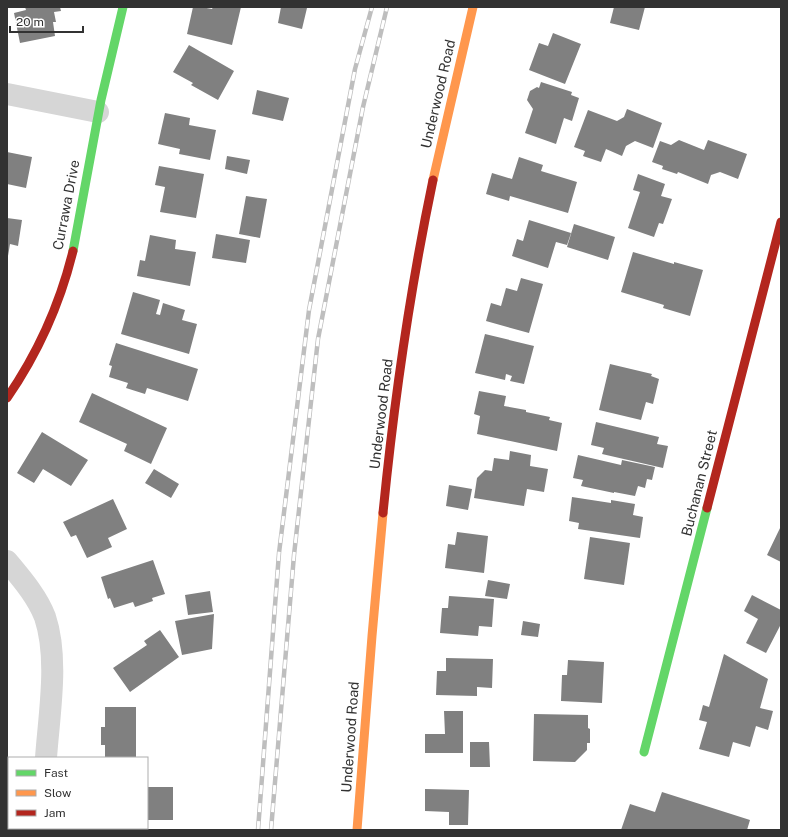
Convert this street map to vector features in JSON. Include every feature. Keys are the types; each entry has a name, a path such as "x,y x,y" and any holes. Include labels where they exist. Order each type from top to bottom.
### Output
{"street":[{"name":"Currawa Drive","path":"7,398 30,362 58,300 68,268 75,238 98,112 123,7"},
{"name":"Underwood Road","path":"357,830 373,615 383,514 408,312 432,188 473,7"},
{"path":"7,94 98,112"},
{"name":"Buchanan Street","path":"644,752 781,222"},
{"path":"7,561 34,595 44,616 51,640 52,674 46,757"}],"building":[{"path":"25,7 60,7 61,11 54,12 56,22 53,22 55,36 20,43 14,13 26,10"},
{"path":"193,7 212,9 213,7 241,7 232,45 187,34"},
{"path":"281,7 307,8 302,29 278,23"},
{"path":"614,7 645,7 639,30 610,23"},
{"path":"553,33 581,44 565,84 529,70 539,43 548,46"},
{"path":"189,45 234,71 218,100 191,85 193,83 173,72"},
{"path":"541,82 572,92 571,95 579,98 572,121 564,118 556,144 525,133 533,109 527,100 530,91 537,87 539,88"},
{"path":"257,90 289,98 283,121 252,114"},
{"path":"627,109 662,123 653,148 635,141 626,146 622,156 606,149 601,162 583,156 585,151 574,147 588,110 617,121 624,117"},
{"path":"165,113 190,118 189,125 216,130 210,160 179,154 180,149 158,144"},
{"path":"679,140 704,150 708,140 747,154 738,179 720,172 711,175 708,184 678,172 677,174 662,169 663,166 652,162 660,141 671,145"},
{"path":"7,152 32,157 26,188 7,184"},
{"path":"227,156 250,160 247,174 225,169"},
{"path":"519,157 543,165 541,171 577,182 568,213 510,196 509,201 486,194 492,173 512,179"},
{"path":"159,166 204,174 196,218 160,212 165,187 155,185"},
{"path":"638,174 665,184 661,196 672,199 663,224 659,223 654,237 628,228 640,192 633,190"},
{"path":"246,196 267,199 260,238 239,234"},
{"path":"7,218 22,220 18,246 10,244 8,256"},
{"path":"529,220 571,233 567,245 556,242 548,268 512,256 517,239 523,241"},
{"path":"574,224 615,237 608,260 567,247"},
{"path":"216,234 250,240 246,263 212,258"},
{"path":"150,235 176,240 175,249 196,252 190,286 137,276 140,260 145,261"},
{"path":"633,252 674,264 674,262 703,270 690,316 663,308 664,305 621,292"},
{"path":"521,278 543,284 529,333 486,321 491,303 501,306 506,288 517,291"},
{"path":"133,292 160,300 156,314 160,315 163,303 185,310 182,320 197,324 189,354 121,334"},
{"path":"485,334 534,346 524,384 510,381 512,376 506,374 505,380 475,373"},
{"path":"116,343 198,369 188,401 147,388 145,394 126,388 128,383 109,377 112,366 109,365"},
{"path":"610,364 652,374 651,376 659,379 653,404 646,402 641,420 599,410"},
{"path":"479,391 506,396 504,406 526,410 526,412 550,417 549,420 562,423 557,451 477,434 480,416 474,414"},
{"path":"92,393 167,428 151,464 124,451 127,444 79,422"},
{"path":"596,422 659,437 657,444 668,446 663,468 602,454 604,448 591,445"},
{"path":"42,432 88,460 71,486 43,469 34,483 17,473"},
{"path":"510,451 531,455 530,466 548,469 544,492 527,489 524,506 474,498 477,478 485,470 492,471 494,458 509,460"},
{"path":"578,455 621,465 622,460 655,467 652,480 647,479 645,488 638,486 635,496 581,486 583,480 573,478"},
{"path":"154,469 179,484 171,498 145,483"},
{"path":"449,485 472,489 468,510 446,506"},
{"path":"572,497 611,503 611,500 635,504 633,515 643,517 640,538 578,529 579,523 569,521"},
{"path":"113,499 127,529 108,538 112,547 87,558 76,535 71,537 63,522"},
{"path":"781,526 781,562 767,555"},
{"path":"457,532 488,536 484,573 445,568 448,544 455,545"},
{"path":"590,537 630,543 624,585 584,579"},
{"path":"153,560 165,594 152,598 153,601 135,607 133,602 114,608 110,598 108,599 101,577"},
{"path":"488,580 510,584 507,599 485,596"},
{"path":"210,591 213,612 188,615 185,595"},
{"path":"752,595 781,610 781,624 766,653 746,643 758,619 744,611"},
{"path":"449,596 494,599 492,627 479,626 478,636 440,633 442,608 448,608"},
{"path":"214,614 212,649 182,655 175,621"},
{"path":"523,621 540,624 538,637 521,635"},
{"path":"160,630 179,657 130,692 113,668 147,645 144,641"},
{"path":"724,654 768,679 760,708 773,711 768,730 756,726 750,747 733,742 729,757 699,749 707,722 699,720 703,705 709,707"},
{"path":"446,658 493,659 492,688 477,687 477,696 436,695 437,671 446,671"},
{"path":"568,660 604,662 602,703 561,701 562,675 567,675"},
{"path":"105,707 136,707 136,757 105,757 105,745 101,745 101,727 105,727"},
{"path":"444,711 463,711 463,753 425,753 425,734 445,734"},
{"path":"534,714 588,715 590,743 587,743 587,750 575,762 533,761"},
{"path":"470,742 489,742 490,767 470,767"},
{"path":"148,787 173,787 173,820 148,820"},
{"path":"425,789 469,790 468,825 449,825 449,812 425,811"},
{"path":"662,792 750,820 747,830 621,830 630,804 655,812"}],"railway":[{"path":"258,830 279,553 309,310 355,69 372,7"},
{"path":"271,830 294,555 318,339 363,107 387,7"}],"traffic: fast":[{"path":"73,251 101,100 123,7"},
{"path":"644,752 707,508"}],"traffic: slow":[{"path":"433,180 473,7"},
{"path":"357,830 383,513"}],"traffic: jam":[{"path":"383,513 392,429 404,346 417,263 433,180"},
{"path":"707,508 781,222"},
{"path":"7,398 29,364 47,328 62,290 73,251"}]}
